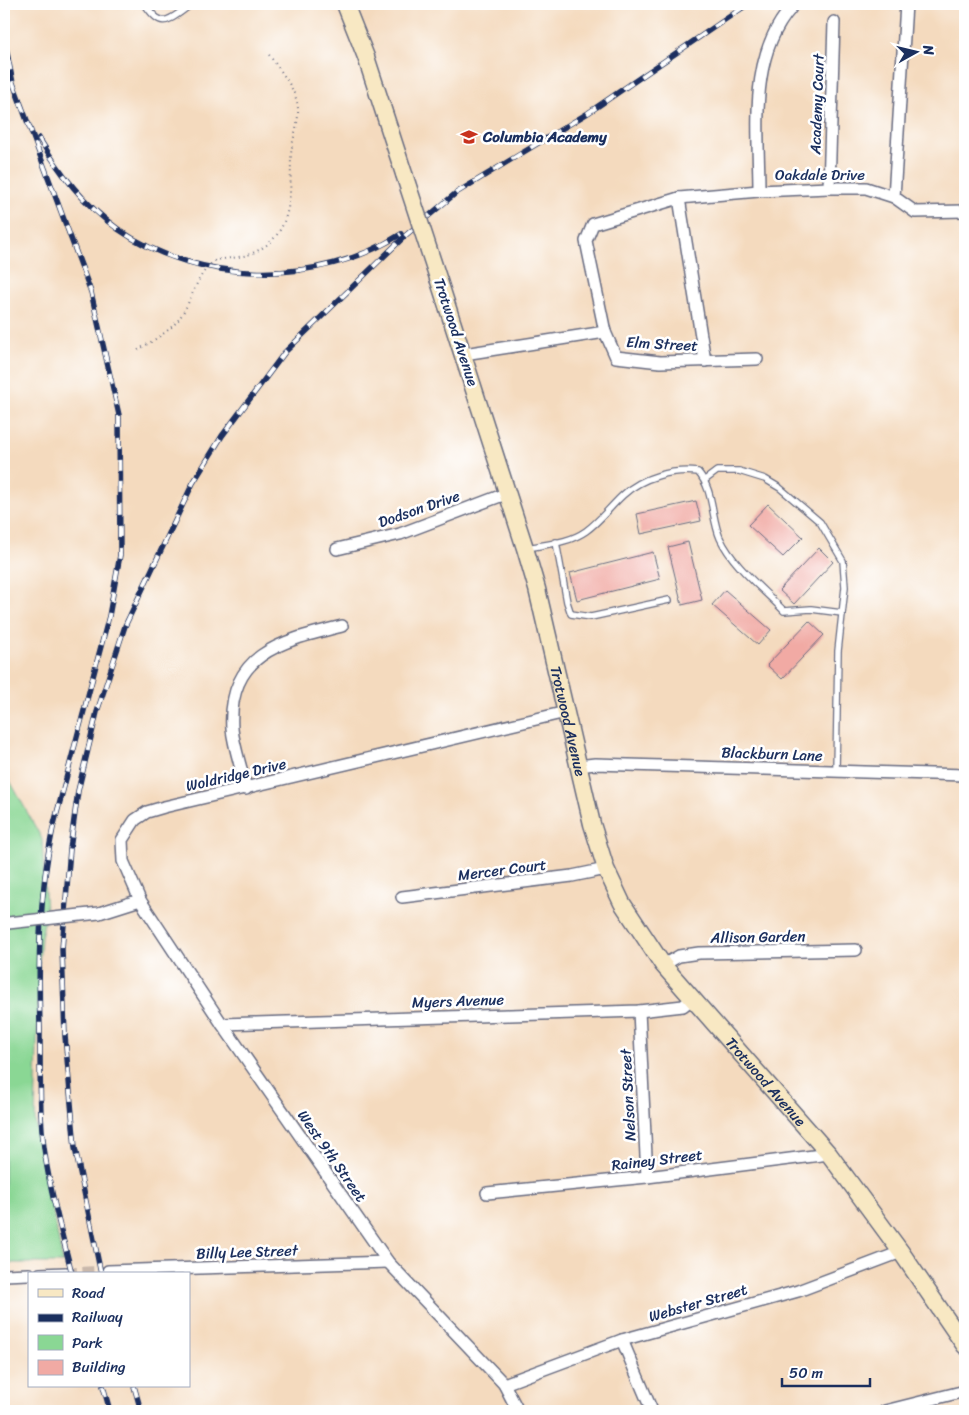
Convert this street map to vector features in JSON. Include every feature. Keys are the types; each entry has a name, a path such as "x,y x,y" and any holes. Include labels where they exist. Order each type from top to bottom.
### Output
{"main road":[{"name":"Trotwood Avenue","path":"345,4 366,57 464,354 525,548 578,766 606,869 622,903 663,965 829,1154 901,1252 965,1346"}],"street":[{"path":"894,197 906,4"},
{"name":"Oakdale Drive","path":"759,190 761,71 768,44 779,21 790,8"},
{"name":"Academy Court","path":"829,188 834,22"},
{"name":"Oakdale Drive","path":"605,332 586,241 593,224 679,198 759,190 866,188 894,197 915,212 965,211"},
{"path":"679,198 705,361"},
{"name":"Elm Street","path":"464,354 605,332 616,357 660,362 757,359"},
{"name":"Dodson Drive","path":"338,549 400,534 508,493"},
{"path":"246,789 232,729 233,697 246,670 262,653 302,636 342,626"},
{"name":"Woldridge Drive","path":"140,900 124,861 122,840 135,820 147,812 566,712"},
{"name":"Blackburn Lane","path":"578,766 595,764 965,775"},
{"name":"Mercer Court","path":"402,897 572,876 606,869"},
{"path":"6,922 99,913 140,900"},
{"name":"West 9th Street","path":"140,900 222,1024 388,1262 504,1384 518,1411"},
{"name":"Allison Garden","path":"663,965 679,956 700,953 856,950"},
{"name":"Myers Avenue","path":"222,1024 639,1011 683,1006 693,998"},
{"name":"Nelson Street","path":"639,1011 647,1178"},
{"name":"Rainey Street","path":"487,1193 647,1178 829,1154"},
{"name":"Webster Street","path":"504,1384 622,1340 798,1291 901,1252"},
{"name":"Billy Lee Street","path":"108,1271 388,1262"},
{"path":"4,1275 28,1274"},
{"path":"622,1340 652,1411"},
{"path":"885,1411 965,1391"}],"lane":[{"path":"144,4 153,17 160,21 167,20 192,4"},
{"path":"525,548 570,540 586,531 624,494 641,481 686,471 698,472 705,480 720,538 737,563 784,610 811,609 842,613"},
{"path":"705,480 717,471 739,471 766,479 780,488 820,522 843,561 845,587 838,651 836,771"},
{"path":"556,542 566,602 571,614 591,617 669,600"}],"path":[{"path":"138,350 163,334 178,321 188,304 196,284 212,263 216,260 251,253 264,246 286,218 290,207 291,152 298,109 289,86 267,52"}],"green space":[{"path":"4,770 42,839 46,913 41,937 39,965 35,1121 63,1263 4,1263"}],"building":[{"path":"696,501 701,521 641,534 637,514"},
{"path":"768,504 803,537 783,557 748,525"},
{"path":"688,542 702,600 682,605 668,547"},
{"path":"819,548 833,562 794,604 779,590"},
{"path":"653,552 660,579 577,600 570,573"},
{"path":"725,590 771,630 758,645 712,605"},
{"path":"809,621 824,635 782,679 767,665"}],"tunnel":[{"path":"87,1272 108,1271"}],"railway":[{"path":"101,1272 75,1148 65,1036 62,949 70,849 78,791 97,712 125,626 193,483 222,436 285,352 406,235 456,193 588,113 748,4"},
{"path":"4,38 13,83 91,292 119,415 120,555 109,616 53,828 48,853 40,927 39,1002 42,1134 52,1194 72,1272"},
{"path":"39,138 55,164 94,210 118,229 150,247 184,261 221,269 259,272 297,270 333,263 369,251 401,234"},
{"path":"104,1388 110,1411"},
{"path":"135,1388 141,1411"}],"place":[{"name":"Columbia Academy","path":"469,137"}]}
